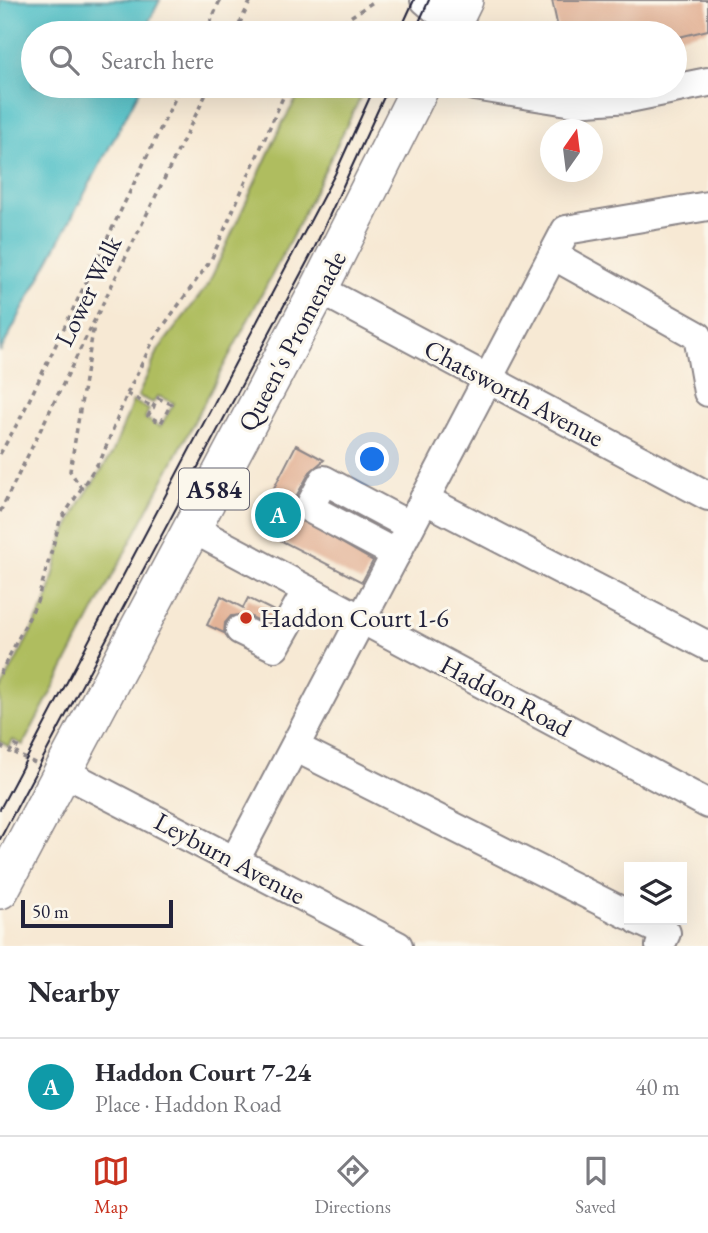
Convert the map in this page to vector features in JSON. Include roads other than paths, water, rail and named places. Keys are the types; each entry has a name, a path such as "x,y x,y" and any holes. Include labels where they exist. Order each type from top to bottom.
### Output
{"main road":[{"name":"Queen's Promenade","path":"0,890 319,289 415,98"}],"street":[{"path":"425,0 455,19"},
{"path":"687,86 708,82"},
{"path":"555,98 574,102 629,98"},
{"path":"235,860 364,620 410,526 566,230 708,206"},
{"path":"553,255 698,336 708,392"},
{"name":"Chatsworth Avenue","path":"319,289 708,496"},
{"path":"396,554 309,508 324,480 410,526"},
{"path":"424,499 708,646"},
{"name":"Haddon Road","path":"193,529 708,804"},
{"path":"240,630 275,648 307,590"},
{"path":"295,747 624,912"},
{"name":"Leyburn Avenue","path":"62,771 398,946"},
{"path":"649,925 666,933 660,946"}],"water":[{"path":"0,0 160,0 149,21 21,21 21,98 136,98 0,352"}],"tram line":[{"path":"404,21 414,0"},
{"path":"419,21 429,0"},
{"path":"0,809 335,174 370,98"},
{"path":"0,839 314,249 383,98"}],"place":[{"name":"Haddon Court 7-24","path":"278,515"},
{"name":"Haddon Court 1-6","path":"246,618"}]}
